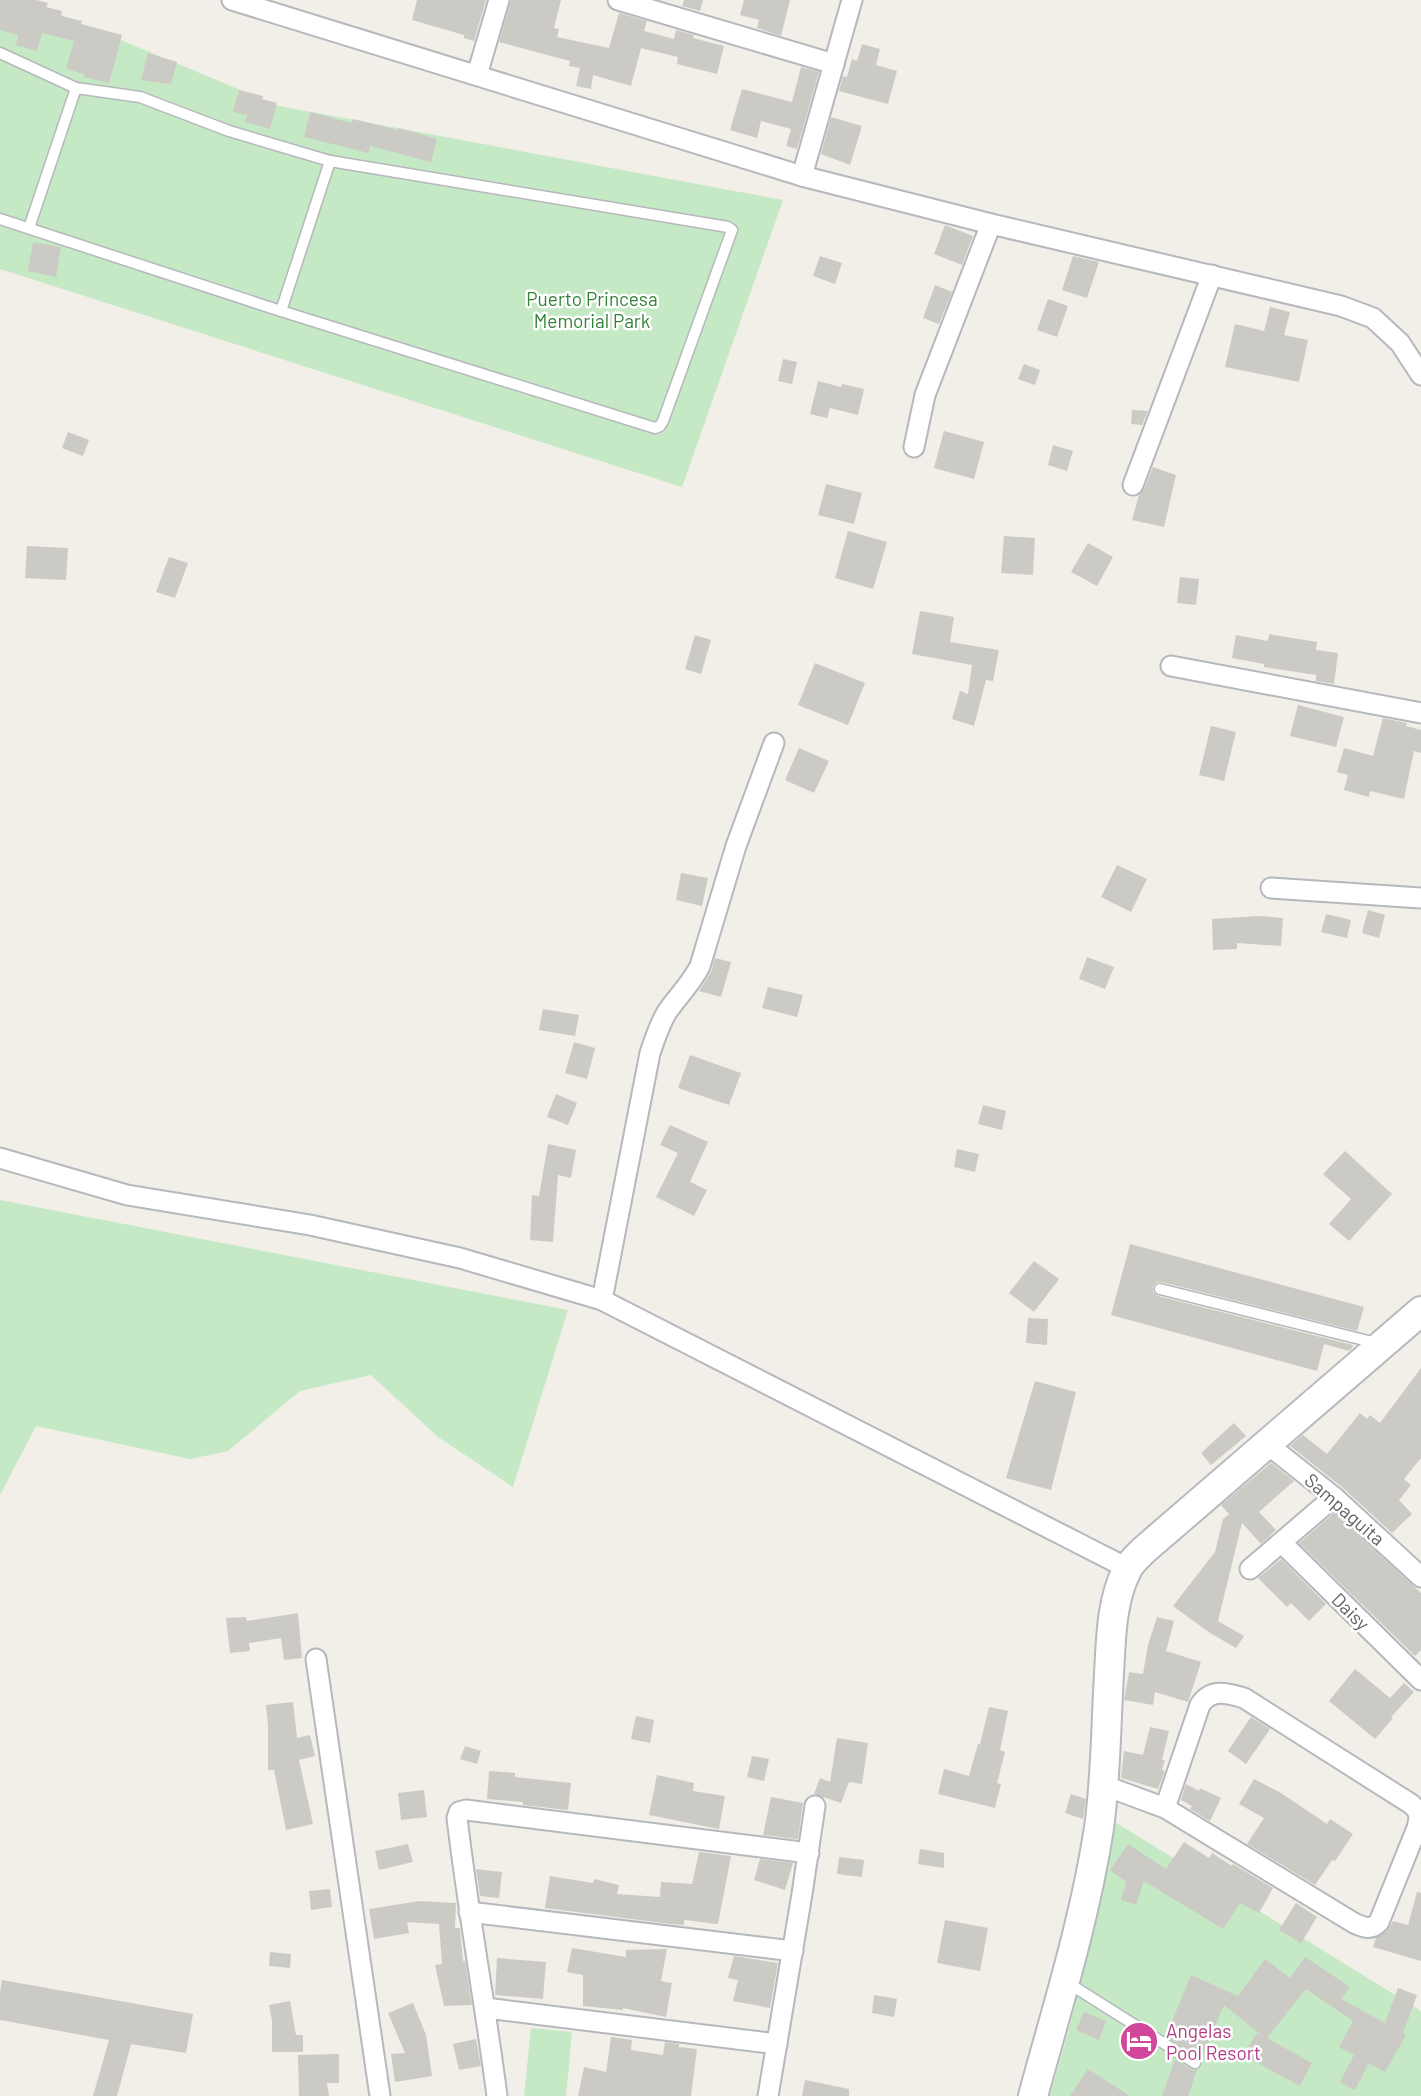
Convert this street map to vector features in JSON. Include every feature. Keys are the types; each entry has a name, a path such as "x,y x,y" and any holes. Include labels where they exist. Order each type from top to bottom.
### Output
{"street":[{"path":"232,0 802,176 991,225 1341,306 1373,318 1400,343 1421,375"},
{"path":"477,75 499,0"},
{"path":"618,0 834,64"},
{"path":"802,176 852,0"},
{"path":"914,447 925,395 991,225"},
{"path":"1133,485 1212,275"},
{"path":"1171,666 1421,713"},
{"path":"602,1300 650,1053 658,1028 700,966 736,846 774,743"},
{"path":"1271,888 1421,898"},
{"path":"0,1158 127,1195 310,1225 460,1258 602,1300 1127,1568"},
{"path":"1033,2096 1065,1981 1099,1828 1111,1641 1117,1596 1127,1568 1144,1550 1421,1311"},
{"name":"Sampaguita","path":"1267,1444 1334,1497 1421,1577"},
{"path":"1250,1569 1334,1497"},
{"name":"Daisy","path":"1282,1543 1421,1680"},
{"path":"316,1659 380,2096"},
{"path":"1103,1785 1165,1808 1354,1923 1370,1928 1379,1922 1417,1828 1420,1814 1419,1810 1410,1804 1244,1698 1220,1693 1210,1694 1200,1705 1165,1808"},
{"path":"768,2096 815,1806"},
{"path":"497,2096 486,2008 468,1912 457,1818 462,1811 808,1853"},
{"path":"468,1912 793,1951"},
{"path":"486,2008 777,2043"}],"lane":[{"path":"0,53 76,88 140,97 229,131 330,161 728,227 732,229 732,233 663,421 655,428 281,311 0,219"},
{"path":"29,228 76,88"},
{"path":"281,311 330,161"},
{"path":"1160,1289 1383,1345"},
{"path":"1065,1981 1195,2063"}],"green space":[{"name":"Puerto Princesa Memorial Park","path":"0,0 25,0 279,106 783,200 682,487 0,269"},
{"path":"0,1200 568,1310 513,1487 438,1437 371,1375 300,1391 228,1451 190,1459 36,1426 0,1495"},
{"path":"1115,1822 1421,2011 1421,2096 1050,2096 1070,2025"},
{"path":"531,2028 572,2032 566,2096 524,2096"}],"building":[{"path":"0,0 36,0 48,3 46,7 62,11 61,16 122,35 109,83 66,69 74,41 42,33 37,51 16,45 18,35 0,30"},
{"path":"417,0 486,0 474,41 464,38 464,35 412,20"},
{"path":"511,0 561,0 554,28 559,29 557,37 609,48 619,13 647,21 644,31 674,39 676,30 694,35 693,38 724,46 717,74 677,64 678,57 641,48 631,86 593,75 591,89 576,86 580,68 569,66 570,61 499,42"},
{"path":"684,0 703,0 700,11 682,6"},
{"path":"744,0 790,0 781,36 757,28 759,20 740,15"},
{"path":"862,44 880,49 876,65 897,71 888,104 839,91 843,76 847,77 852,59 857,61"},
{"path":"148,53 177,62 171,84 141,80"},
{"path":"801,67 819,72 797,149 786,146 791,129 761,121 757,138 730,130 742,89 792,102"},
{"path":"239,90 277,103 270,129 245,122 247,115 233,112"},
{"path":"310,112 351,123 353,119 398,130 399,128 437,139 431,162 370,146 369,153 304,137"},
{"path":"831,117 862,126 850,165 821,154"},
{"path":"945,225 973,236 962,265 934,254"},
{"path":"33,242 61,247 56,277 28,271"},
{"path":"820,256 842,263 835,284 813,276"},
{"path":"1073,256 1099,262 1087,298 1062,290"},
{"path":"935,285 952,292 939,324 923,318"},
{"path":"1048,299 1068,306 1057,337 1037,330"},
{"path":"1270,307 1290,312 1284,335 1308,340 1299,382 1225,367 1235,324 1264,331"},
{"path":"783,359 797,362 792,384 778,381"},
{"path":"1024,364 1040,370 1035,385 1018,379"},
{"path":"818,381 864,389 858,415 830,408 827,418 810,414"},
{"path":"1132,410 1148,411 1142,425 1131,424"},
{"path":"944,431 984,442 974,479 934,468"},
{"path":"68,432 89,440 83,456 62,448"},
{"path":"1053,445 1073,451 1067,471 1048,465"},
{"path":"1153,467 1176,475 1164,527 1132,520 1139,495"},
{"path":"826,484 862,493 854,524 818,515"},
{"path":"848,531 887,542 873,589 835,578"},
{"path":"1004,536 1035,538 1033,575 1001,573"},
{"path":"1088,543 1113,557 1097,586 1071,572"},
{"path":"27,546 68,548 66,580 25,578"},
{"path":"169,557 188,563 175,598 156,592"},
{"path":"1180,577 1199,579 1196,605 1177,603"},
{"path":"920,611 954,617 950,642 999,650 993,681 986,680 974,726 952,719 960,691 968,694 972,665 912,654"},
{"path":"1269,634 1317,642 1316,650 1338,653 1334,684 1316,681 1316,675 1264,667 1264,664 1232,658 1236,635 1268,641"},
{"path":"695,635 711,640 701,674 685,669"},
{"path":"815,663 865,683 848,725 798,705"},
{"path":"1298,705 1344,717 1336,747 1290,736"},
{"path":"1383,718 1407,723 1406,726 1421,730 1421,753 1414,751 1404,799 1370,791 1369,797 1344,790 1348,775 1337,772 1344,748 1373,756"},
{"path":"1211,726 1236,732 1224,781 1199,775"},
{"path":"799,748 829,761 814,793 785,780"},
{"path":"1117,865 1147,879 1131,912 1101,897"},
{"path":"681,873 708,878 702,906 676,900"},
{"path":"1368,910 1385,915 1379,938 1362,933"},
{"path":"1326,914 1351,920 1347,938 1321,932"},
{"path":"1258,916 1283,918 1281,946 1237,943 1237,949 1213,950 1212,919"},
{"path":"1087,957 1114,967 1105,989 1079,979"},
{"path":"715,958 731,962 721,997 699,991 711,972"},
{"path":"768,987 803,995 797,1017 762,1008"},
{"path":"543,1009 579,1015 575,1036 539,1030"},
{"path":"574,1042 595,1048 587,1079 565,1073"},
{"path":"690,1055 741,1073 729,1105 678,1088"},
{"path":"556,1094 577,1103 568,1125 547,1117"},
{"path":"983,1105 1006,1111 1002,1130 978,1124"},
{"path":"670,1125 708,1142 690,1182 707,1190 694,1216 656,1197 678,1153 660,1145"},
{"path":"548,1144 576,1150 571,1178 558,1175 553,1242 530,1240 532,1195 539,1196"},
{"path":"957,1149 979,1154 975,1172 954,1167"},
{"path":"1345,1151 1392,1194 1349,1241 1329,1224 1351,1199 1323,1174"},
{"path":"1130,1244 1364,1307 1357,1331 1162,1282 1157,1282 1153,1287 1153,1292 1158,1296 1353,1345 1352,1348 1349,1351 1324,1344 1317,1371 1111,1315"},
{"path":"1034,1261 1059,1279 1034,1312 1009,1293"},
{"path":"1028,1318 1048,1319 1047,1345 1026,1343"},
{"path":"1421,1368 1421,1458 1404,1479 1411,1485 1399,1500 1412,1514 1392,1533 1342,1487 1290,1446 1303,1435 1327,1454 1360,1413 1367,1419 1370,1415 1380,1423"},
{"path":"1035,1381 1076,1392 1051,1490 1006,1478"},
{"path":"1234,1423 1246,1436 1211,1465 1201,1453"},
{"path":"1271,1463 1294,1481 1259,1512 1276,1530 1261,1544 1242,1523 1218,1621 1244,1636 1236,1648 1173,1606 1215,1552 1223,1519 1229,1514 1221,1505"},
{"path":"1334,1513 1421,1593 1421,1650 1415,1656 1299,1543"},
{"path":"1281,1559 1326,1604 1309,1621 1291,1603 1287,1607 1258,1578"},
{"path":"298,1613 302,1658 284,1660 281,1638 249,1643 250,1651 230,1653 226,1618 246,1617 247,1621"},
{"path":"1157,1617 1174,1621 1166,1651 1201,1662 1188,1702 1155,1692 1153,1705 1124,1700 1129,1672 1143,1674"},
{"path":"1355,1669 1390,1698 1404,1683 1414,1692 1375,1739 1329,1701"},
{"path":"293,1702 297,1738 310,1735 315,1756 299,1760 313,1824 286,1830 274,1770 268,1770 266,1705"},
{"path":"989,1707 1008,1711 1000,1750 1005,1752 997,1783 1001,1784 995,1808 938,1794 944,1769 969,1776"},
{"path":"636,1716 654,1720 650,1743 631,1739"},
{"path":"1251,1717 1270,1729 1246,1764 1228,1751"},
{"path":"1150,1727 1169,1731 1162,1760 1165,1760 1162,1770 1165,1771 1158,1789 1121,1778 1124,1751 1143,1755"},
{"path":"837,1738 868,1743 862,1784 849,1782 841,1803 814,1794 820,1778 830,1782"},
{"path":"465,1746 481,1751 477,1764 460,1759"},
{"path":"752,1756 769,1759 764,1781 747,1777"},
{"path":"489,1771 515,1773 515,1777 571,1783 568,1810 487,1799"},
{"path":"657,1775 694,1783 693,1791 725,1796 719,1829 649,1815"},
{"path":"1254,1779 1281,1793 1327,1824 1330,1819 1353,1834 1315,1885 1247,1844 1264,1818 1239,1804"},
{"path":"1186,1784 1221,1798 1210,1821 1181,1800"},
{"path":"424,1790 427,1817 401,1820 398,1793"},
{"path":"1071,1794 1086,1799 1083,1819 1065,1813"},
{"path":"771,1797 803,1803 798,1839 763,1835"},
{"path":"1184,1842 1209,1858 1212,1853 1273,1888 1259,1913 1240,1903 1223,1929 1144,1881 1136,1905 1121,1900 1126,1882 1110,1870 1128,1844 1166,1869"},
{"path":"408,1844 413,1862 379,1870 375,1851"},
{"path":"920,1849 944,1853 944,1868 918,1864"},
{"path":"699,1852 731,1856 718,1924 684,1920 684,1925 671,1924 545,1908 550,1876 593,1883 594,1879 619,1885 617,1894 660,1897 661,1882 692,1884"},
{"path":"839,1857 864,1860 862,1877 837,1874"},
{"path":"760,1859 793,1863 785,1890 754,1880"},
{"path":"476,1869 502,1872 499,1898 480,1896"},
{"path":"330,1889 332,1907 311,1910 309,1891"},
{"path":"1417,1892 1421,1893 1421,1961 1373,1947 1376,1938 1387,1931 1393,1921 1408,1925"},
{"path":"420,1901 456,1903 455,1928 460,1928 463,1961 472,2005 444,2006 435,1965 442,1964 439,1924 407,1922 409,1933 374,1939 369,1909"},
{"path":"1296,1903 1317,1917 1301,1943 1279,1930"},
{"path":"945,1920 988,1928 980,1971 937,1963"},
{"path":"572,1948 626,1957 626,1950 667,1949 661,1981 672,1983 666,2017 623,2008 583,2006 583,1975 567,1972"},
{"path":"270,1952 291,1954 290,1968 269,1966"},
{"path":"734,1956 778,1963 770,2008 733,2001 738,1980 728,1978"},
{"path":"1305,1957 1350,1987 1341,1999 1385,2023 1398,1988 1417,1995 1403,2033 1406,2035 1385,2072 1369,2063 1355,2090 1340,2082 1354,2055 1339,2047 1353,2021 1306,1989 1267,2038 1312,2063 1300,2086 1243,2055 1257,2033 1265,2038 1224,2005 1201,2059 1166,2036 1191,1975 1238,1996 1265,1959 1290,1978"},
{"path":"497,1958 546,1962 543,1999 495,1995"},
{"path":"2,1980 193,2014 186,2053 131,2044 117,2096 93,2096 109,2040 0,2020"},
{"path":"874,1995 897,1999 894,2017 872,2013"},
{"path":"290,2001 296,2035 303,2035 303,2052 272,2052 269,2005"},
{"path":"413,2003 426,2035 432,2076 395,2082 391,2054 405,2053 388,2013"},
{"path":"1084,2012 1106,2021 1099,2040 1076,2030"},
{"path":"611,2037 632,2040 631,2050 663,2055 665,2042 697,2049 691,2096 578,2096 584,2067 606,2072"},
{"path":"476,2039 481,2066 459,2070 453,2044"},
{"path":"339,2054 339,2083 327,2083 329,2096 299,2096 298,2055"},
{"path":"1175,2059 1197,2070 1188,2096 1162,2096"},
{"path":"1088,2069 1130,2096 1070,2096"},
{"path":"805,2080 849,2089 849,2096 802,2096"}],"place":[{"name":"Angelas Pool Resort","path":"1139,2041"}]}
